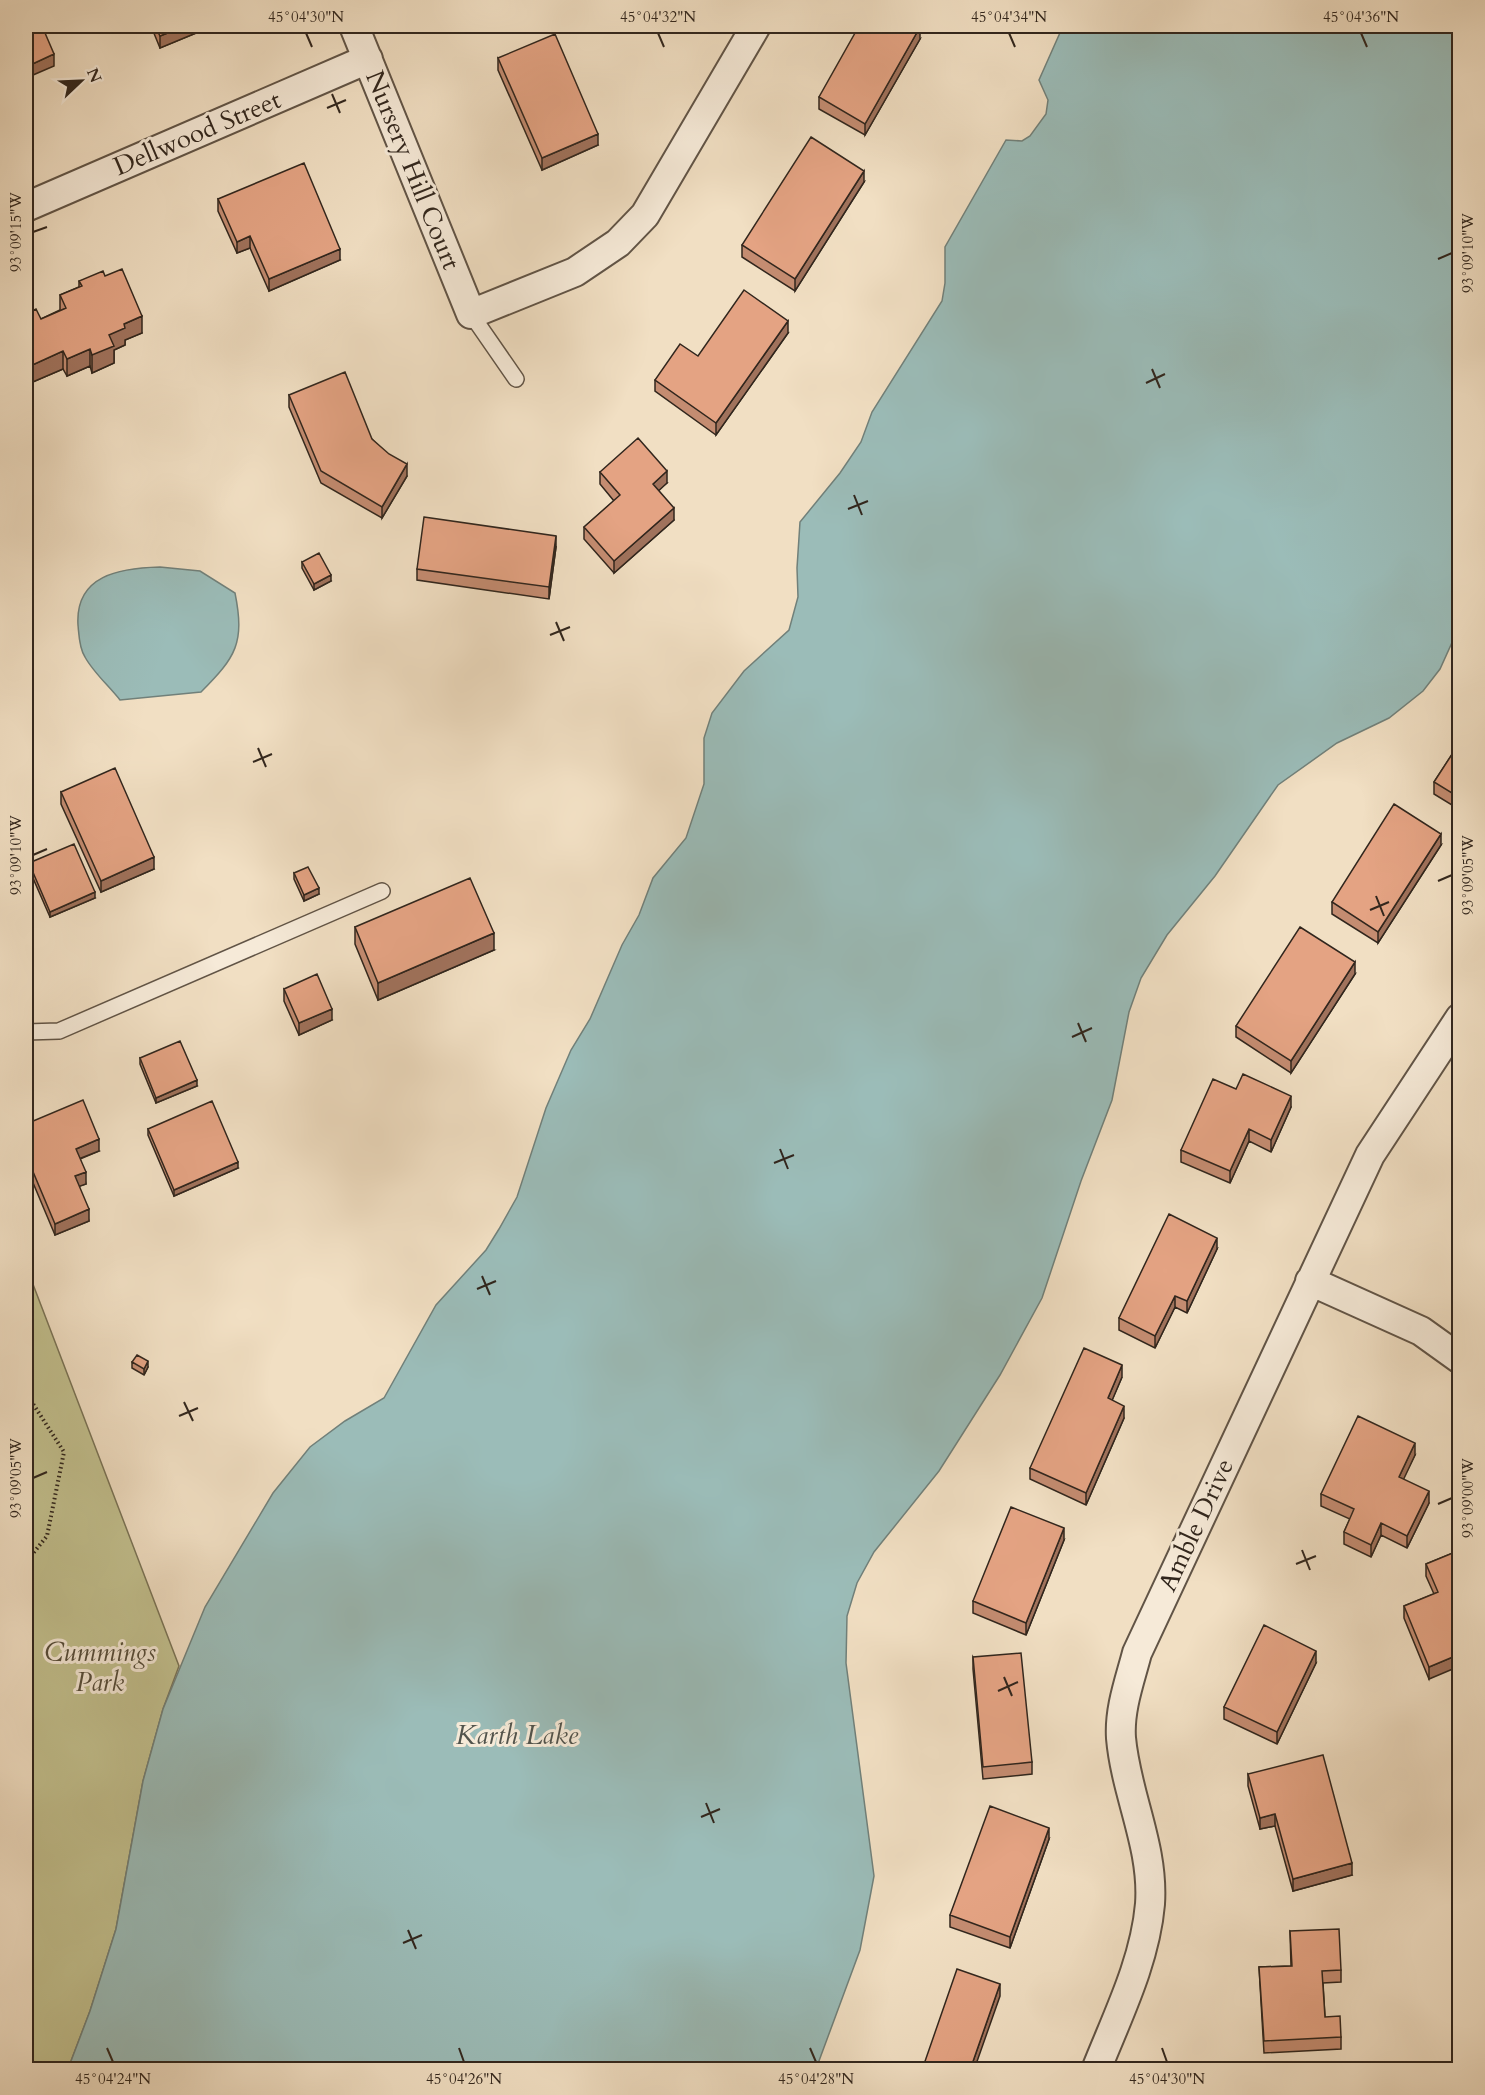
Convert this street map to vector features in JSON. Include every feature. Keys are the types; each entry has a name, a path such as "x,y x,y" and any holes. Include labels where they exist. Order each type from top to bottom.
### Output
{"street":[{"name":"Nursery Hill Court","path":"354,26 471,314"},
{"path":"471,314 575,272 618,243 645,216 756,26"},
{"name":"Dellwood Street","path":"26,207 368,59"},
{"name":"Amble Drive","path":"1096,2070 1142,1948 1150,1904 1149,1860 1121,1736 1124,1700 1137,1653 1370,1155 1460,1018"},
{"path":"1311,1281 1421,1331 1460,1359"}],"lane":[{"path":"471,314 516,379"},
{"path":"26,1032 59,1031 382,891"}],"path":[{"path":"26,1393 64,1452 47,1536 26,1562"}],"green space":[{"name":"Cummings Park","path":"26,1266 179,1666 163,1709 143,1781 116,1929 90,2011 68,2069 26,2069"}],"water":[{"name":"Karth Lake","path":"1063,26 1459,26 1459,627 1440,669 1423,691 1389,718 1337,743 1278,785 1215,876 1167,935 1141,978 1129,1012 1112,1100 1081,1181 1042,1298 1000,1375 939,1471 874,1552 857,1583 847,1616 846,1663 874,1876 860,1950 816,2069 68,2069 90,2011 116,1929 143,1781 163,1709 205,1607 273,1493 310,1447 345,1421 384,1398 436,1305 486,1250 517,1197 546,1108 571,1050 590,1019 622,945 639,915 653,878 686,838 704,784 704,738 712,713 744,671 789,630 798,597 800,522 840,473 861,442 872,412 942,301 945,283 945,247 1006,140 1022,141 1030,136 1046,114 1048,100 1039,80"},
{"path":"160,567 200,571 235,593 239,625 235,648 222,669 201,692 120,700 92,668 83,653 78,625 79,608 84,595 92,585 103,578 130,569"}],"building":[{"path":"26,26 42,26 54,54 26,67"},
{"path":"155,26 185,26 160,36"},
{"path":"859,26 920,27 865,124 819,97"},
{"path":"555,34 598,134 542,158 498,58"},
{"path":"811,137 864,171 795,279 742,245"},
{"path":"304,163 340,249 269,279 250,236 237,242 218,199"},
{"path":"122,269 142,316 124,324 125,328 109,335 114,346 92,355 90,349 67,359 63,351 28,367 26,314 36,309 41,319 66,308 60,295 82,286 79,281 103,271 105,276"},
{"path":"744,290 788,321 716,423 655,380 680,344 698,356"},
{"path":"345,372 372,439 389,454 407,464 382,507 321,471 289,395"},
{"path":"638,438 667,471 653,484 674,508 614,561 584,527 620,495 600,472"},
{"path":"424,517 556,536 549,587 417,569"},
{"path":"319,553 331,575 314,584 302,562"},
{"path":"1460,742 1460,798 1434,782"},
{"path":"115,768 154,857 101,881 61,792"},
{"path":"1394,804 1441,834 1378,932 1332,902"},
{"path":"74,844 95,892 50,912 29,863"},
{"path":"308,867 319,888 304,895 294,873"},
{"path":"470,878 494,933 378,983 355,927"},
{"path":"1300,927 1355,962 1291,1061 1236,1026"},
{"path":"317,974 332,1009 299,1023 284,989"},
{"path":"180,1041 197,1080 156,1098 140,1058"},
{"path":"1243,1074 1291,1096 1271,1140 1249,1129 1230,1171 1181,1150 1213,1079 1236,1089"},
{"path":"83,1100 99,1139 76,1149 86,1172 75,1176 89,1209 55,1224 26,1155 26,1124"},
{"path":"212,1101 238,1162 174,1190 148,1129"},
{"path":"1169,1214 1217,1238 1187,1301 1175,1296 1155,1336 1119,1318"},
{"path":"1084,1348 1122,1365 1108,1398 1124,1406 1086,1493 1030,1468"},
{"path":"137,1355 148,1361 144,1369 132,1362"},
{"path":"1358,1416 1415,1443 1399,1477 1429,1491 1407,1536 1381,1523 1371,1545 1344,1532 1354,1509 1321,1494"},
{"path":"1011,1507 1064,1528 1026,1623 973,1601"},
{"path":"1460,1550 1460,1654 1429,1667 1404,1606 1438,1592 1426,1564"},
{"path":"1264,1625 1316,1651 1277,1732 1224,1707"},
{"path":"1021,1653 1032,1762 983,1767 973,1657"},
{"path":"1323,1755 1352,1863 1293,1879 1275,1814 1260,1818 1248,1774"},
{"path":"990,1806 1049,1828 1010,1937 950,1915"},
{"path":"1339,1929 1341,1970 1322,1971 1325,2017 1340,2016 1341,2037 1264,2041 1259,1967 1292,1966 1290,1931"},
{"path":"957,1969 1000,1984 970,2070 922,2070"}]}
